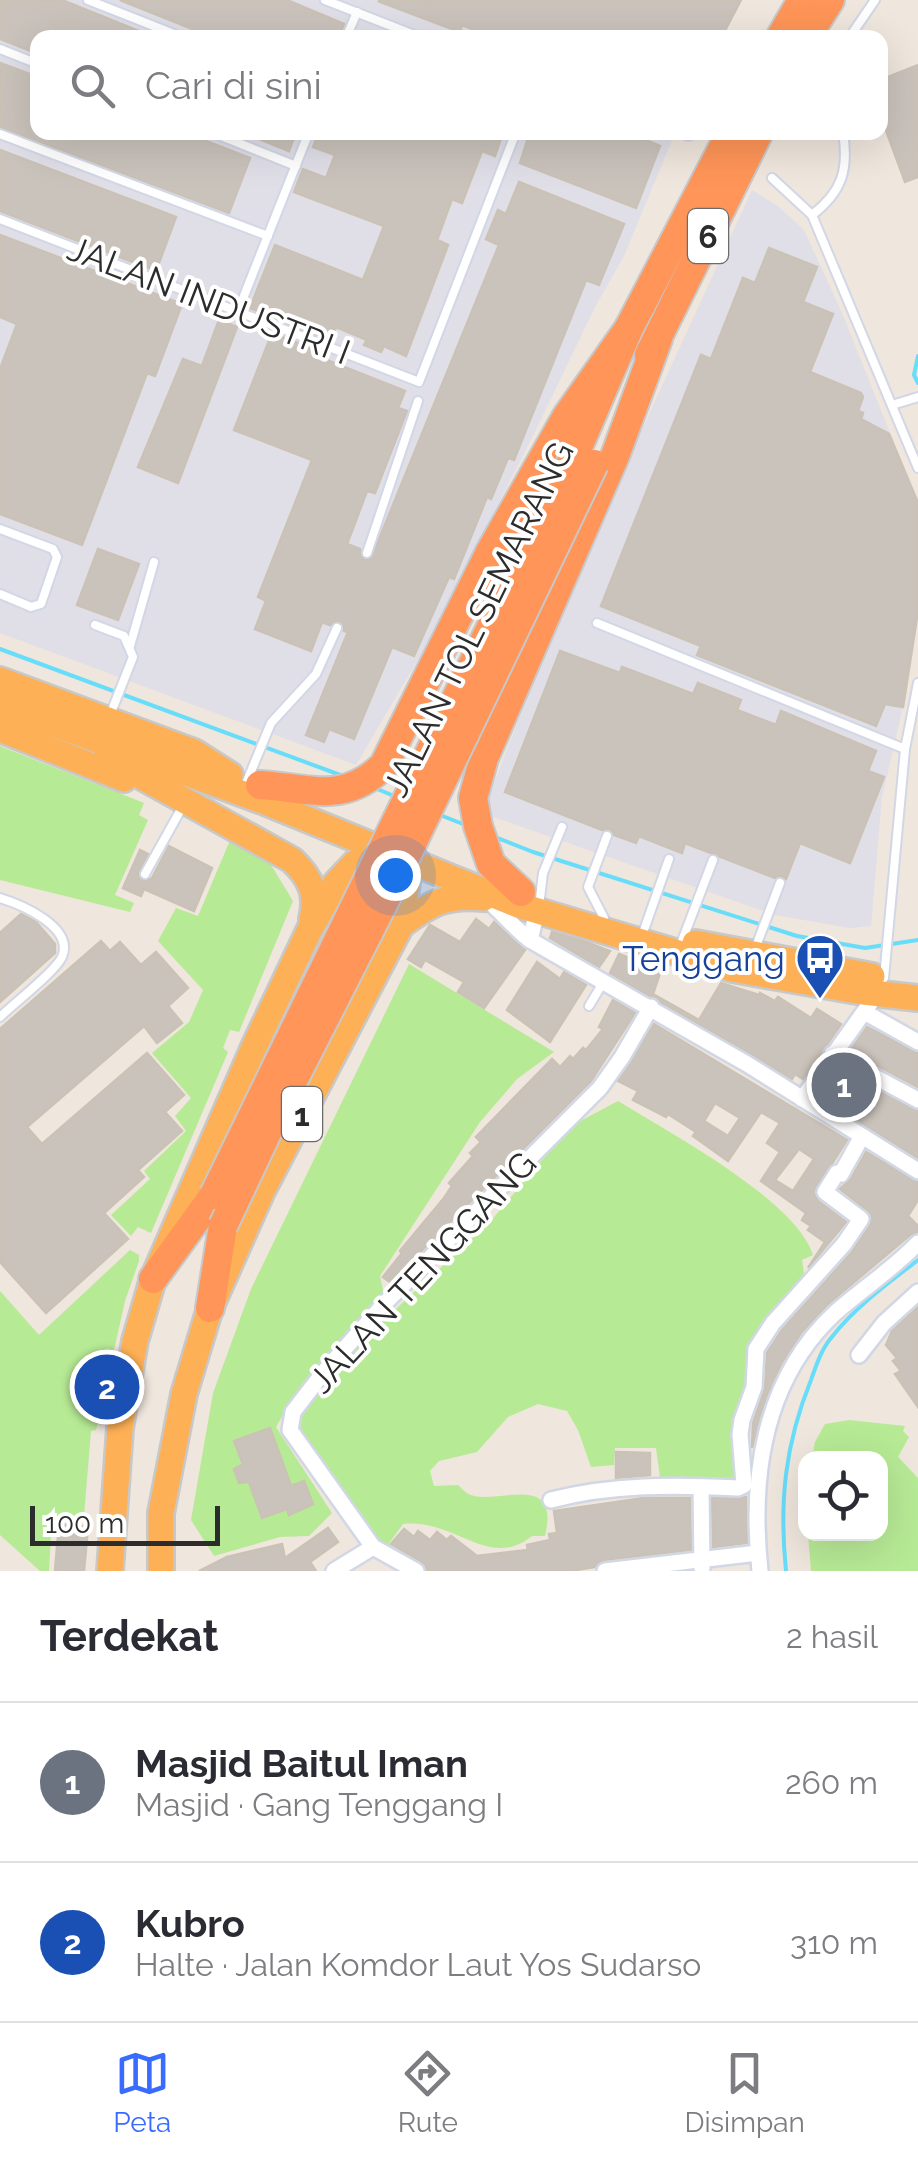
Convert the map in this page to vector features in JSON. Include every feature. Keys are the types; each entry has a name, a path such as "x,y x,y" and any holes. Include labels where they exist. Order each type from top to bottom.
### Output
{"highway":[{"path":"785,30 802,0"},
{"path":"811,30 830,0"},
{"name":"JALAN TOL SEMARANG","path":"210,1308 223,1226 387,896 583,462 629,328 727,140"},
{"name":"JALAN TOL SEMARANG","path":"153,1279 214,1195 583,462 658,340 755,140"},
{"path":"333,802 384,765 490,552 567,416 629,328"},
{"path":"532,896 491,864 472,798 484,758 614,456 658,340"},
{"path":"0,680 110,716 248,777"},
{"path":"0,691 248,777 333,802 454,865 732,969 878,988 918,982"},
{"path":"12,708 266,802 397,856 604,918 648,920 918,998"},
{"name":"1","path":"12,708 280,851 304,871 315,898 310,929 153,1279 135,1341 120,1428 110,1571"},
{"path":"0,729 184,799"},
{"path":"333,802 397,856"},
{"path":"310,929 336,884 355,862 369,856 397,856 454,865"},
{"name":"1","path":"167,1569 162,1513 196,1347 262,1191 402,925 407,882 397,856"},
{"path":"402,925 427,906 451,896 532,896"}],"street":[{"path":"530,940 532,896"},
{"path":"486,899 530,940 652,1006 918,1171"},
{"path":"802,1098 878,988 918,1042"},
{"name":"JALAN TENGGANG","path":"373,1547 290,1430 293,1412 386,1302 600,1088 652,1006"},
{"path":"832,1054 918,1100"},
{"path":"551,1500 612,1489 744,1485 740,1434 754,1387 756,1349 773,1322 844,1244 861,1218 825,1192 838,1172 841,1174 861,1138"},
{"path":"760,1571 756,1490 764,1431 796,1362 832,1316 918,1243"},
{"path":"859,1355 884,1323 915,1299"},
{"path":"701,1487 702,1566"},
{"path":"334,1571 373,1547 416,1571"},
{"path":"604,1571 640,1564 702,1566 758,1553"}],"lane":[{"path":"88,0 164,30"},
{"path":"325,0 402,30"},
{"path":"854,30 875,0"},
{"path":"349,30 357,12"},
{"path":"0,49 30,61"},
{"path":"0,134 268,236"},
{"path":"230,140 296,166"},
{"path":"238,312 305,140"},
{"name":"JALAN INDUSTRI I","path":"0,219 418,382 513,140"},
{"path":"812,215 831,201 841,181 846,160 844,140"},
{"path":"772,178 812,215 918,468"},
{"path":"892,405 918,397"},
{"path":"367,553 418,401"},
{"path":"0,529 53,549 57,557 41,604 31,607 0,594"},
{"path":"130,646 154,562"},
{"path":"596,623 906,749"},
{"path":"96,625 124,636 133,657 110,716"},
{"path":"248,777 268,730 316,674 337,628"},
{"path":"878,988 890,928 906,749 918,684"},
{"path":"146,874 184,799"},
{"path":"532,896 562,827"},
{"path":"604,918 588,887 607,836"},
{"path":"648,920 669,859"},
{"path":"686,933 713,860"},
{"path":"755,949 780,884"},
{"path":"0,898 31,908 59,935 64,948 58,963 0,1017"},
{"path":"590,1006 604,981"}],"shaded area":[{"path":"0,0 741,0 725,30 30,30 30,140 672,140 624,256 533,436 423,651 356,765 0,633"},
{"path":"752,190 804,230 842,313 918,503 918,611 903,707 882,797 871,926 850,928 775,915 482,813 578,569"}],"green space":[{"path":"0,746 144,803 139,815 148,820 115,895 134,903 130,912 0,880"},
{"path":"231,838 268,860 293,901 239,1032 230,1030 223,1048 228,1052 151,1233 138,1227 131,1236 111,1215 150,1179 144,1171 186,1131 175,1116 191,1098 152,1053 189,1022 203,990 158,941 176,908 198,916"},
{"path":"409,964 554,1052 517,1079 480,1122 380,1276 384,1294 294,1396 276,1427 332,1513 309,1536 280,1537 214,1556 191,1520 213,1393 251,1289"},
{"path":"618,1101 757,1190 802,1234 813,1255 802,1260 805,1280 747,1345 751,1375 737,1479 660,1477 656,1448 615,1448 614,1465 591,1467 567,1411 538,1404 508,1417 477,1452 439,1461 430,1471 434,1486 458,1485 469,1494 482,1497 535,1497 544,1503 545,1536 532,1536 501,1548 439,1528 403,1524 387,1546 363,1541 291,1424 348,1353 489,1223 571,1126"},
{"path":"130,1250 139,1255 139,1261 125,1301 96,1430 91,1431 84,1516 52,1518 49,1571 40,1571 0,1535 0,1291 39,1335"},
{"path":"849,1420 905,1426 903,1431 909,1437 898,1457 918,1478 918,1571 811,1571 809,1541 888,1541 888,1451 813,1451 825,1424"}],"building":[{"path":"0,0 62,0 136,30 30,30 30,51 0,39"},
{"path":"120,0 287,0 344,24 342,30 195,30"},
{"path":"741,0 725,30 474,30 462,25 461,30 455,30 378,1"},
{"path":"0,63 30,74 30,138 0,127"},
{"path":"918,65 918,177 905,182 888,136 888,77"},
{"path":"35,140 204,140 250,158 229,213"},
{"path":"262,140 293,140 289,151"},
{"path":"316,140 500,140 495,156 482,151 462,203 452,199 437,240 448,245 406,356 384,346 381,352 364,345 367,340 336,327 331,340 250,308 275,245 363,280 384,226 294,192 303,169 326,178 335,155 313,147"},
{"path":"527,140 645,140 660,146 636,208 520,163"},
{"path":"0,150 176,217 156,271 0,211"},
{"path":"519,182 624,224 599,285 586,280 514,460 508,458 491,499 487,497 454,579 449,577 414,656 392,647 354,739 329,729 324,742 306,735 348,632 344,625 337,621 330,625 322,622 311,651 255,629 266,601 258,597 312,460 234,430 272,333 326,354 324,359 405,391 398,408 407,411 375,493 367,491 347,544 360,549 364,560 371,559 499,245 486,239 498,210 506,214"},
{"path":"0,235 182,304 155,376 147,373 82,545 0,514 0,369 17,324 0,317"},
{"path":"769,248 817,267 803,302 833,314 810,372 861,393 861,419 889,434 918,503 918,611 903,707 885,704 876,726 697,655 701,646 601,606 701,355 711,359 743,278 755,283"},
{"path":"219,320 237,327 178,483 138,467 183,359 202,366"},
{"path":"98,549 139,564 118,620 77,605"},
{"path":"560,651 620,673 622,667 693,694 698,683 741,700 737,710 776,725 781,711 876,751 868,771 884,777 850,863 800,843 786,879 775,878 685,843 682,853 639,836 636,843 614,835 610,829 602,830 505,792"},
{"path":"169,846 212,868 194,911 144,889 141,896 123,888 140,850 148,854 138,873 139,879 146,881 152,878"},
{"path":"21,914 36,922 55,944 55,953 0,1002 0,933"},
{"path":"476,919 489,929 494,922 525,950 484,1008 458,992 464,982 425,960 421,967 408,959 430,925 460,942"},
{"path":"552,932 610,951 599,967 550,938"},
{"path":"101,941 110,951 120,942 141,965 156,952 188,988 168,1006 182,1023 157,1043 144,1026 27,1127 42,1144 147,1053 184,1095 165,1112 182,1131 138,1170 144,1177 104,1213 128,1239 46,1313 0,1262 0,1029"},
{"path":"619,954 661,970 653,994 699,1020 721,983 775,1001 778,997 811,1018 817,1009 841,1024 803,1079 795,1074 792,1079 610,973"},
{"path":"537,962 560,979 564,972 586,985 550,1042 507,1010"},
{"path":"613,1000 635,1013 591,1081 390,1282 383,1277 444,1198 452,1186 449,1183 473,1156 470,1153 481,1142 476,1137 552,1059 560,1067 570,1056 573,1059 583,1048 586,1050 603,1029 599,1027"},
{"path":"654,1024 847,1140 814,1192 818,1201 846,1222 808,1268 825,1242 808,1230 811,1226 802,1220 806,1213 761,1181 780,1152 767,1143 780,1123 761,1112 728,1161 693,1136 696,1132 668,1114 666,1117 633,1100 638,1091 618,1081","holes":["715,1103 740,1118 728,1136 704,1121","799,1149 814,1159 793,1191 775,1180"]},
{"path":"867,1027 918,1053 918,1087 850,1051"},
{"path":"837,1069 918,1111 918,1158 849,1115 854,1107 823,1089"},
{"path":"866,1152 918,1182 918,1200 908,1216 918,1226 918,1232 828,1304 801,1333 767,1395 752,1448 753,1423 765,1388 767,1353 871,1224 868,1211 840,1189 851,1179"},
{"path":"918,1307 918,1407 895,1374 901,1371 893,1361 897,1358 886,1345 892,1331"},
{"path":"270,1428 291,1486 304,1481 313,1504 289,1515 287,1509 262,1518 249,1482 239,1483 234,1469 243,1464 234,1441"},
{"path":"616,1452 650,1453 650,1475 616,1478"},
{"path":"746,1497 747,1543 713,1547 712,1498"},
{"path":"644,1498 690,1498 691,1550 604,1560 594,1567 571,1571 427,1571 422,1562 391,1544 404,1529 414,1537 418,1531 430,1540 437,1532 447,1540 451,1536 477,1556 528,1550 527,1545 550,1540 549,1534 557,1533 554,1511"},
{"path":"59,1524 88,1527 84,1571 55,1571"},
{"path":"328,1528 338,1542 310,1562 316,1571 199,1571 227,1557 282,1544 285,1558"}],"waterway":[{"path":"918,356 914,375 918,383"},
{"path":"0,649 343,776"},
{"path":"375,788 394,796"},
{"path":"440,815 468,826"},
{"path":"495,837 797,936 865,948 918,940"},
{"path":"786,1571 786,1474 795,1427 819,1358 850,1316 918,1260"}],"place":[{"name":"Tenggang","path":"820,1000"},
{"name":"Masjid Baitul Iman","path":"844,1085"},
{"name":"Kubro","path":"107,1387"}]}
